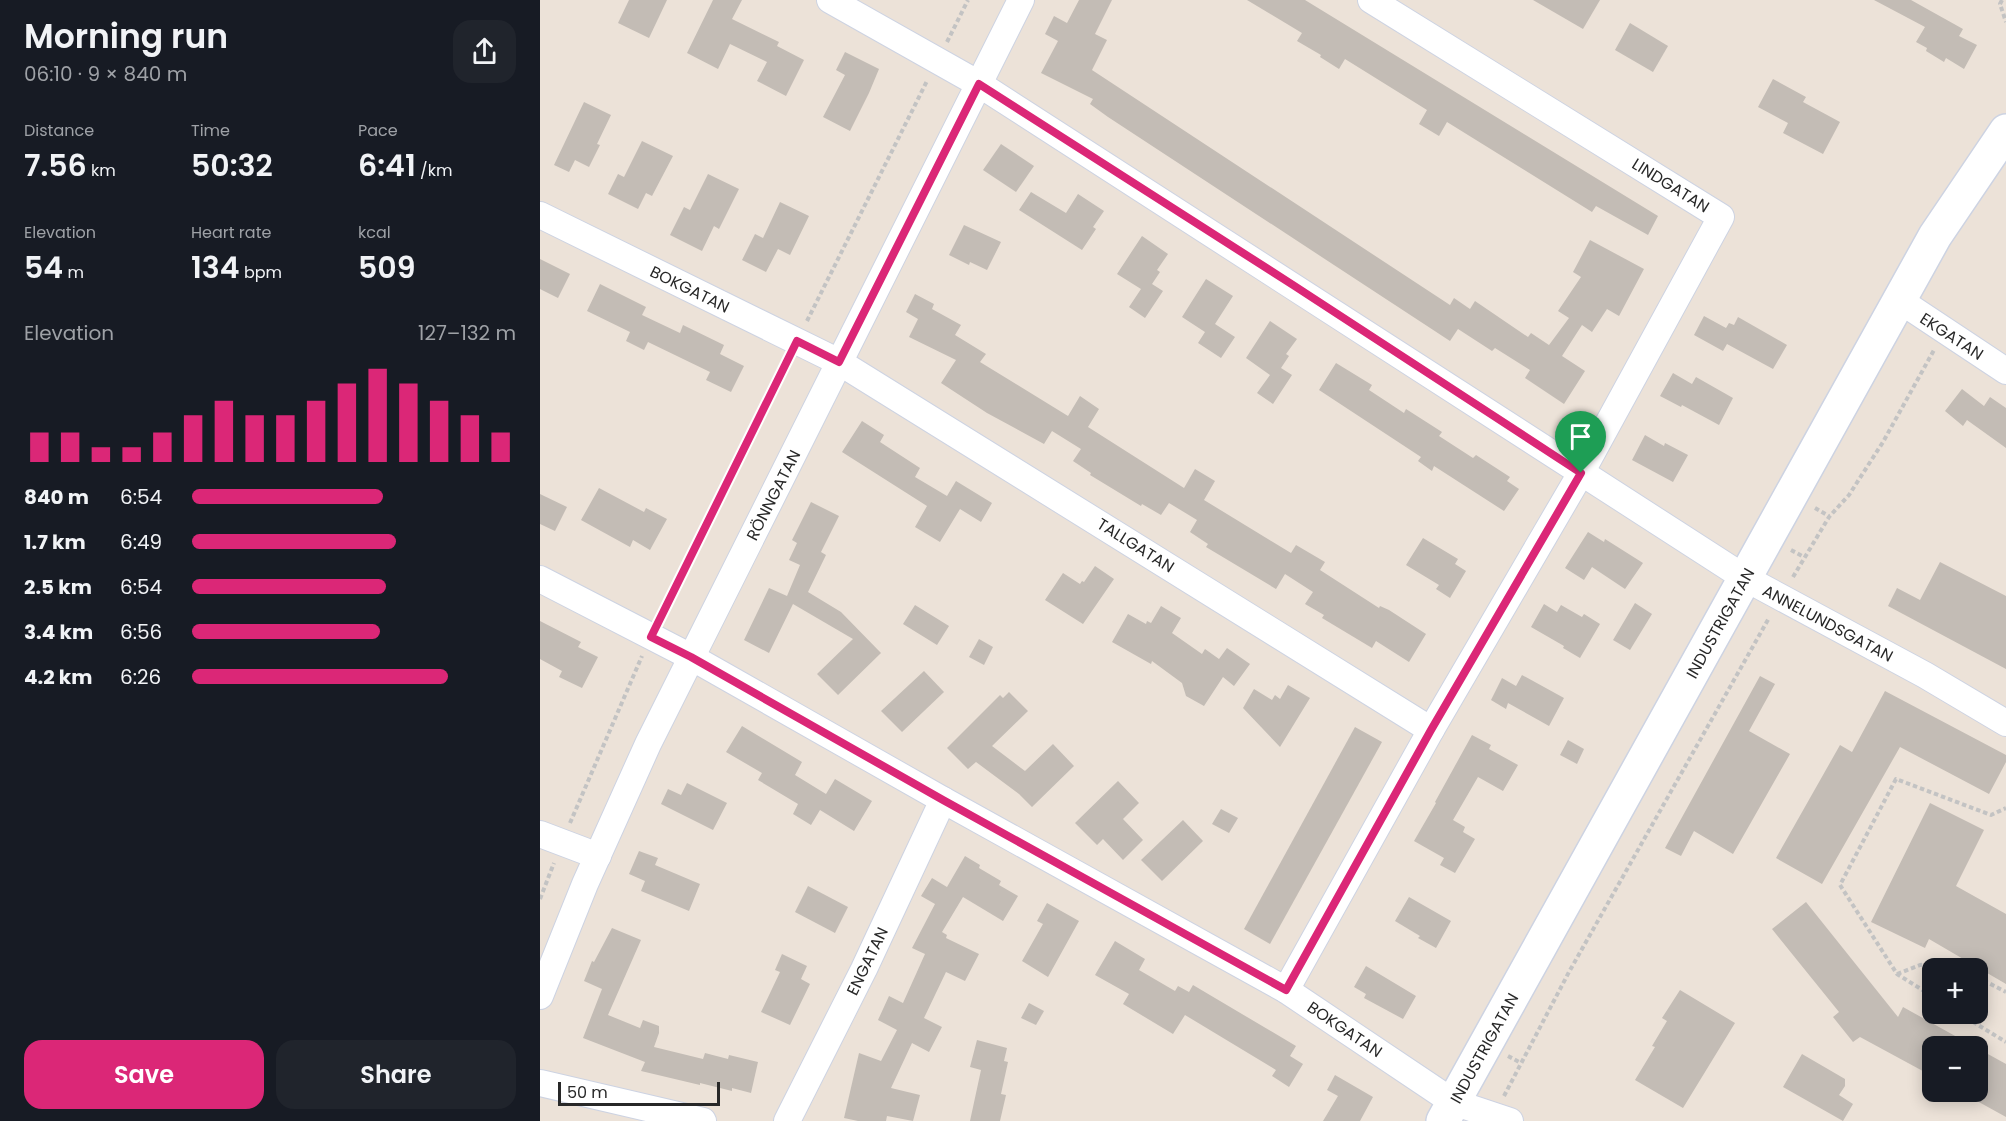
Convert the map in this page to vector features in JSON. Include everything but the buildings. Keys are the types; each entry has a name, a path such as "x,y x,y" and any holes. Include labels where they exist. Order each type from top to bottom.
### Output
{"street":[{"name":"ANNELUNDSGATAN","path":"830,0 979,84 1745,578 1925,675 2006,723"},
{"name":"RÖNNGATAN","path":"540,996 597,856 648,744 1021,0"},
{"name":"LINDGATAN","path":"1371,0 1721,217 1581,473"},
{"name":"INDUSTRIGATAN","path":"1448,1112 1935,236 2006,131"},
{"name":"BOKGATAN","path":"540,215 839,362"},
{"name":"EKGATAN","path":"1899,300 2006,371"},
{"name":"TALLGATAN","path":"839,362 1431,730"},
{"path":"1286,990 1431,730 1581,473"},
{"name":"BOKGATAN","path":"540,579 691,657 1286,990 1448,1112 1502,1118"},
{"name":"ENGATAN","path":"787,1121 864,969 943,800"},
{"path":"551,838 597,856"},
{"path":"540,1083 704,1121"}],"path":[{"path":"540,899 551,838 968,0"},
{"path":"2002,0 2000,4 2006,22"},
{"path":"1502,1118 1569,972 1781,598 1829,517 1849,495 1883,442 1944,330"},
{"path":"1922,990 1897,974 1840,885 1896,779 1991,815 2006,808"},
{"path":"1897,974 1922,965"},
{"path":"1988,983 2006,992"},
{"path":"1976,1024 2006,1042"}],"route":[{"path":"979,84 1581,473 1431,730 1286,990 691,657 651,637 797,341 839,362 979,84"}]}
